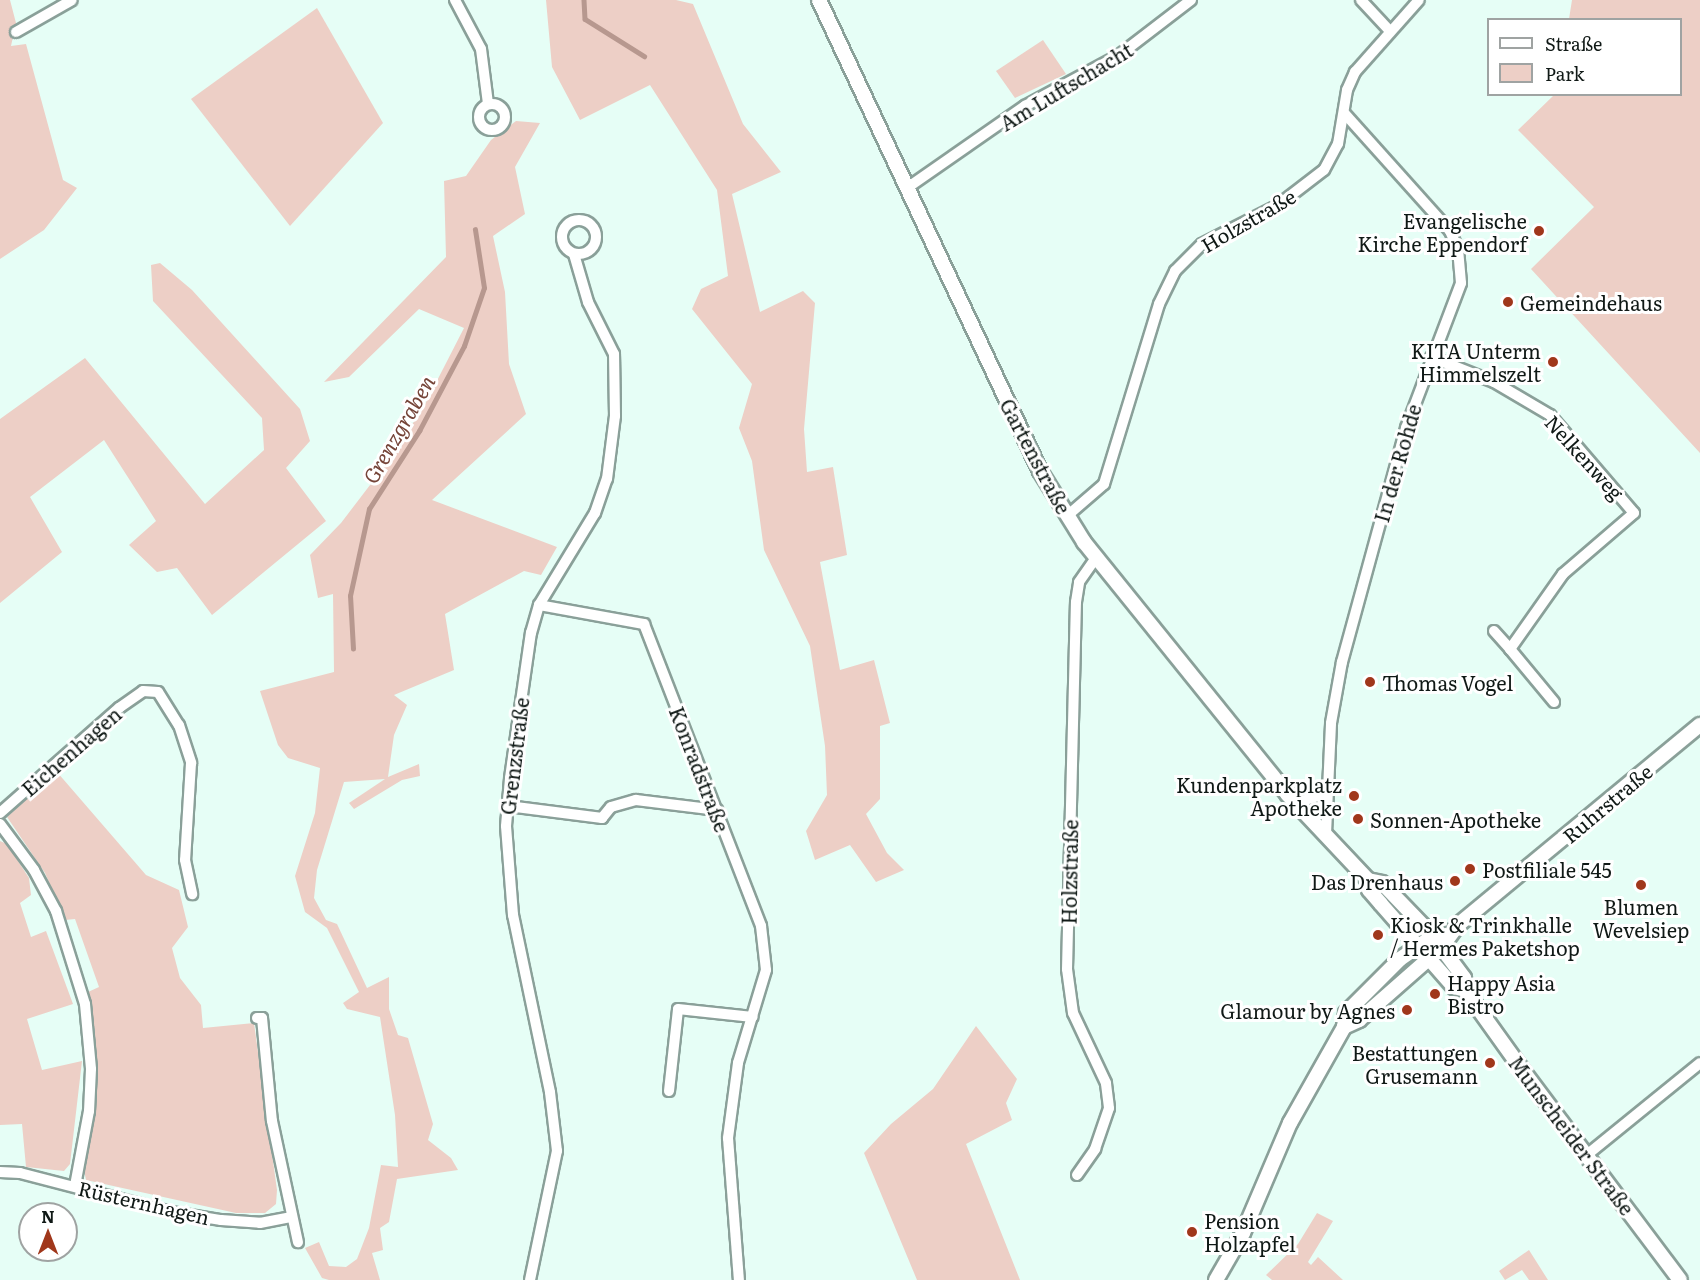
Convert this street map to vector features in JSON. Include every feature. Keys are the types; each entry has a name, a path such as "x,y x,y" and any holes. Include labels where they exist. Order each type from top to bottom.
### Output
{"street":[{"path":"16,33 72,0"},
{"path":"455,0 481,49 488,105"},
{"name":"Gartenstraße","path":"819,0 1040,471 1067,516 1096,558 1246,747 1368,880 1383,883 1432,935"},
{"name":"Am Luftschacht","path":"907,188 1025,106 1119,57 1191,0"},
{"path":"1361,0 1389,30"},
{"name":"Holzstraße","path":"1067,516 1104,484 1159,304 1175,271 1202,244 1277,206 1324,170 1338,144 1345,114 1347,90 1355,72 1389,30 1419,0"},
{"name":"In der Rohde","path":"1326,834 1331,723 1342,662 1406,428 1431,357 1461,283 1458,249 1438,215 1345,114"},
{"name":"Grenzstraße","path":"530,1280 557,1150 550,1092 513,915 508,806 522,687 539,605 595,513 607,480 615,416 614,354 588,302 574,254"},
{"name":"Nelkenweg","path":"1431,357 1494,382 1550,415 1634,513 1563,574 1510,649"},
{"name":"Holzstraße","path":"1077,1175 1095,1149 1109,1108 1106,1083 1073,1013 1067,969 1076,602 1079,582 1096,558"},
{"name":"Konradstraße","path":"539,605 644,624 761,926 766,952 763,986 738,1062 728,1138 739,1280"},
{"path":"1494,631 1554,702"},
{"name":"Eichenhagen","path":"0,813 143,691 158,692 187,744 192,787 185,860 192,894"},
{"name":"Ruhrstraße","path":"1344,1026 1359,1020 1435,952 1458,925 1700,725"},
{"path":"1296,803 1318,796 1328,786"},
{"path":"508,806 602,818 611,807 636,800 717,810"},
{"path":"0,824 34,870 56,911 85,1004 90,1079 75,1186"},
{"name":"Gartenstraße","path":"1368,880 1369,890 1419,944"},
{"name":"Ruhrstraße","path":"1216,1280 1243,1233 1290,1123 1344,1026 1346,1013 1419,944 1432,935 1458,925"},
{"path":"1432,935 1435,952"},
{"path":"1419,944 1435,952"},
{"name":"Munscheider Straße","path":"1435,952 1464,978 1465,990 1680,1280"},
{"path":"669,1091 678,1009 753,1017"},
{"path":"257,1018 262,1018 272,1121 290,1217 298,1242"},
{"path":"1588,1154 1698,1069"},
{"name":"Rüsternhagen","path":"0,1172 75,1186 171,1212 221,1220 260,1223 290,1217"}],"green space":[{"path":"0,0 10,0 16,23 11,46 26,44 63,180 77,188 44,230 0,259"},
{"path":"546,0 676,0 693,4 743,124 781,172 732,194 760,312 803,291 815,303 804,429 807,472 833,467 847,555 820,562 840,670 874,660 890,723 880,726 880,799 866,814 887,853 904,870 876,882 850,845 815,860 806,831 827,795 825,746 810,646 764,550 752,461 739,428 752,384 692,309 701,289 728,276 717,190 650,85 580,120 552,67"},
{"path":"1572,0 1700,0 1700,453 1531,269 1594,207 1518,130 1553,96 1682,96 1682,18 1569,18"},
{"path":"317,8 383,123 290,226 191,99"},
{"path":"1043,40 1066,74 1015,98 996,71"},
{"path":"516,121 540,123 515,167 525,214 493,236 505,292 509,364 526,414 432,500 557,547 541,575 524,571 445,614 454,670 394,695 407,705 394,735 388,777 419,764 420,776 402,780 354,809 349,803 385,779 344,782 317,870 314,898 326,920 337,924 367,988 389,977 389,1009 398,1035 408,1038 433,1124 428,1140 451,1158 458,1170 397,1179 389,1222 380,1228 383,1250 372,1253 380,1280 329,1280 322,1278 305,1248 319,1242 329,1266 346,1267 357,1259 369,1228 381,1165 398,1167 395,1115 380,1017 347,1009 343,1003 359,992 327,928 305,912 295,876 315,813 320,768 288,758 278,745 260,691 334,672 333,594 318,598 310,555 341,523 383,468 423,408 464,328 419,309 349,377 324,382 446,257 444,181 466,176 491,140"},
{"path":"160,263 192,290 300,409 310,441 286,468 326,521 212,615 177,568 157,572 129,545 156,521 104,440 30,497 62,552 0,603 0,419 85,358 205,504 264,450 262,418 153,301 151,265"},
{"path":"57,772 146,875 179,890 188,927 172,948 180,978 201,1005 203,1028 254,1023 277,1190 276,1204 265,1213 236,1213 86,1180 84,1170 95,1104 95,1032 88,992 99,987 75,919 65,920 45,873 7,817"},
{"path":"0,841 7,844 29,878 31,895 20,903 31,937 46,931 73,1004 27,1019 42,1070 82,1061 70,1164 64,1171 26,1167 22,1124 0,1125"},
{"path":"976,1026 1017,1079 1006,1103 1012,1120 966,1144 1020,1280 917,1280 864,1153 891,1124 933,1089"},
{"path":"1317,1213 1333,1221 1308,1262 1311,1265 1318,1257 1343,1280 1272,1280 1266,1275 1298,1244"},
{"path":"1529,1250 1548,1280 1529,1280 1522,1270 1505,1280 1499,1271"}],"waterway":[{"path":"584,0 585,19 644,56"},
{"name":"Grenzgraben","path":"353,649 350,596 369,509 419,431 464,346 484,288 475,230"}],"place":[{"name":"Evangelische Kirche Eppendorf","path":"1539,231"},
{"name":"Gemeindehaus","path":"1508,302"},
{"name":"KITA Unterm Himmelszelt","path":"1553,362"},
{"name":"Thomas Vogel","path":"1370,682"},
{"name":"Kundenparkplatz Apotheke","path":"1354,796"},
{"name":"Sonnen-Apotheke","path":"1358,819"},
{"name":"Postfiliale 545","path":"1470,869"},
{"name":"Das Drenhaus","path":"1455,881"},
{"name":"Blumen Wevelsiep","path":"1641,885"},
{"name":"Kiosk & Trinkhalle / Hermes Paketshop","path":"1378,935"},
{"name":"Happy Asia Bistro","path":"1435,994"},
{"name":"Glamour by Agnes","path":"1407,1010"},
{"name":"Bestattungen Grusemann","path":"1490,1063"},
{"name":"Pension Holzapfel","path":"1192,1232"}]}
